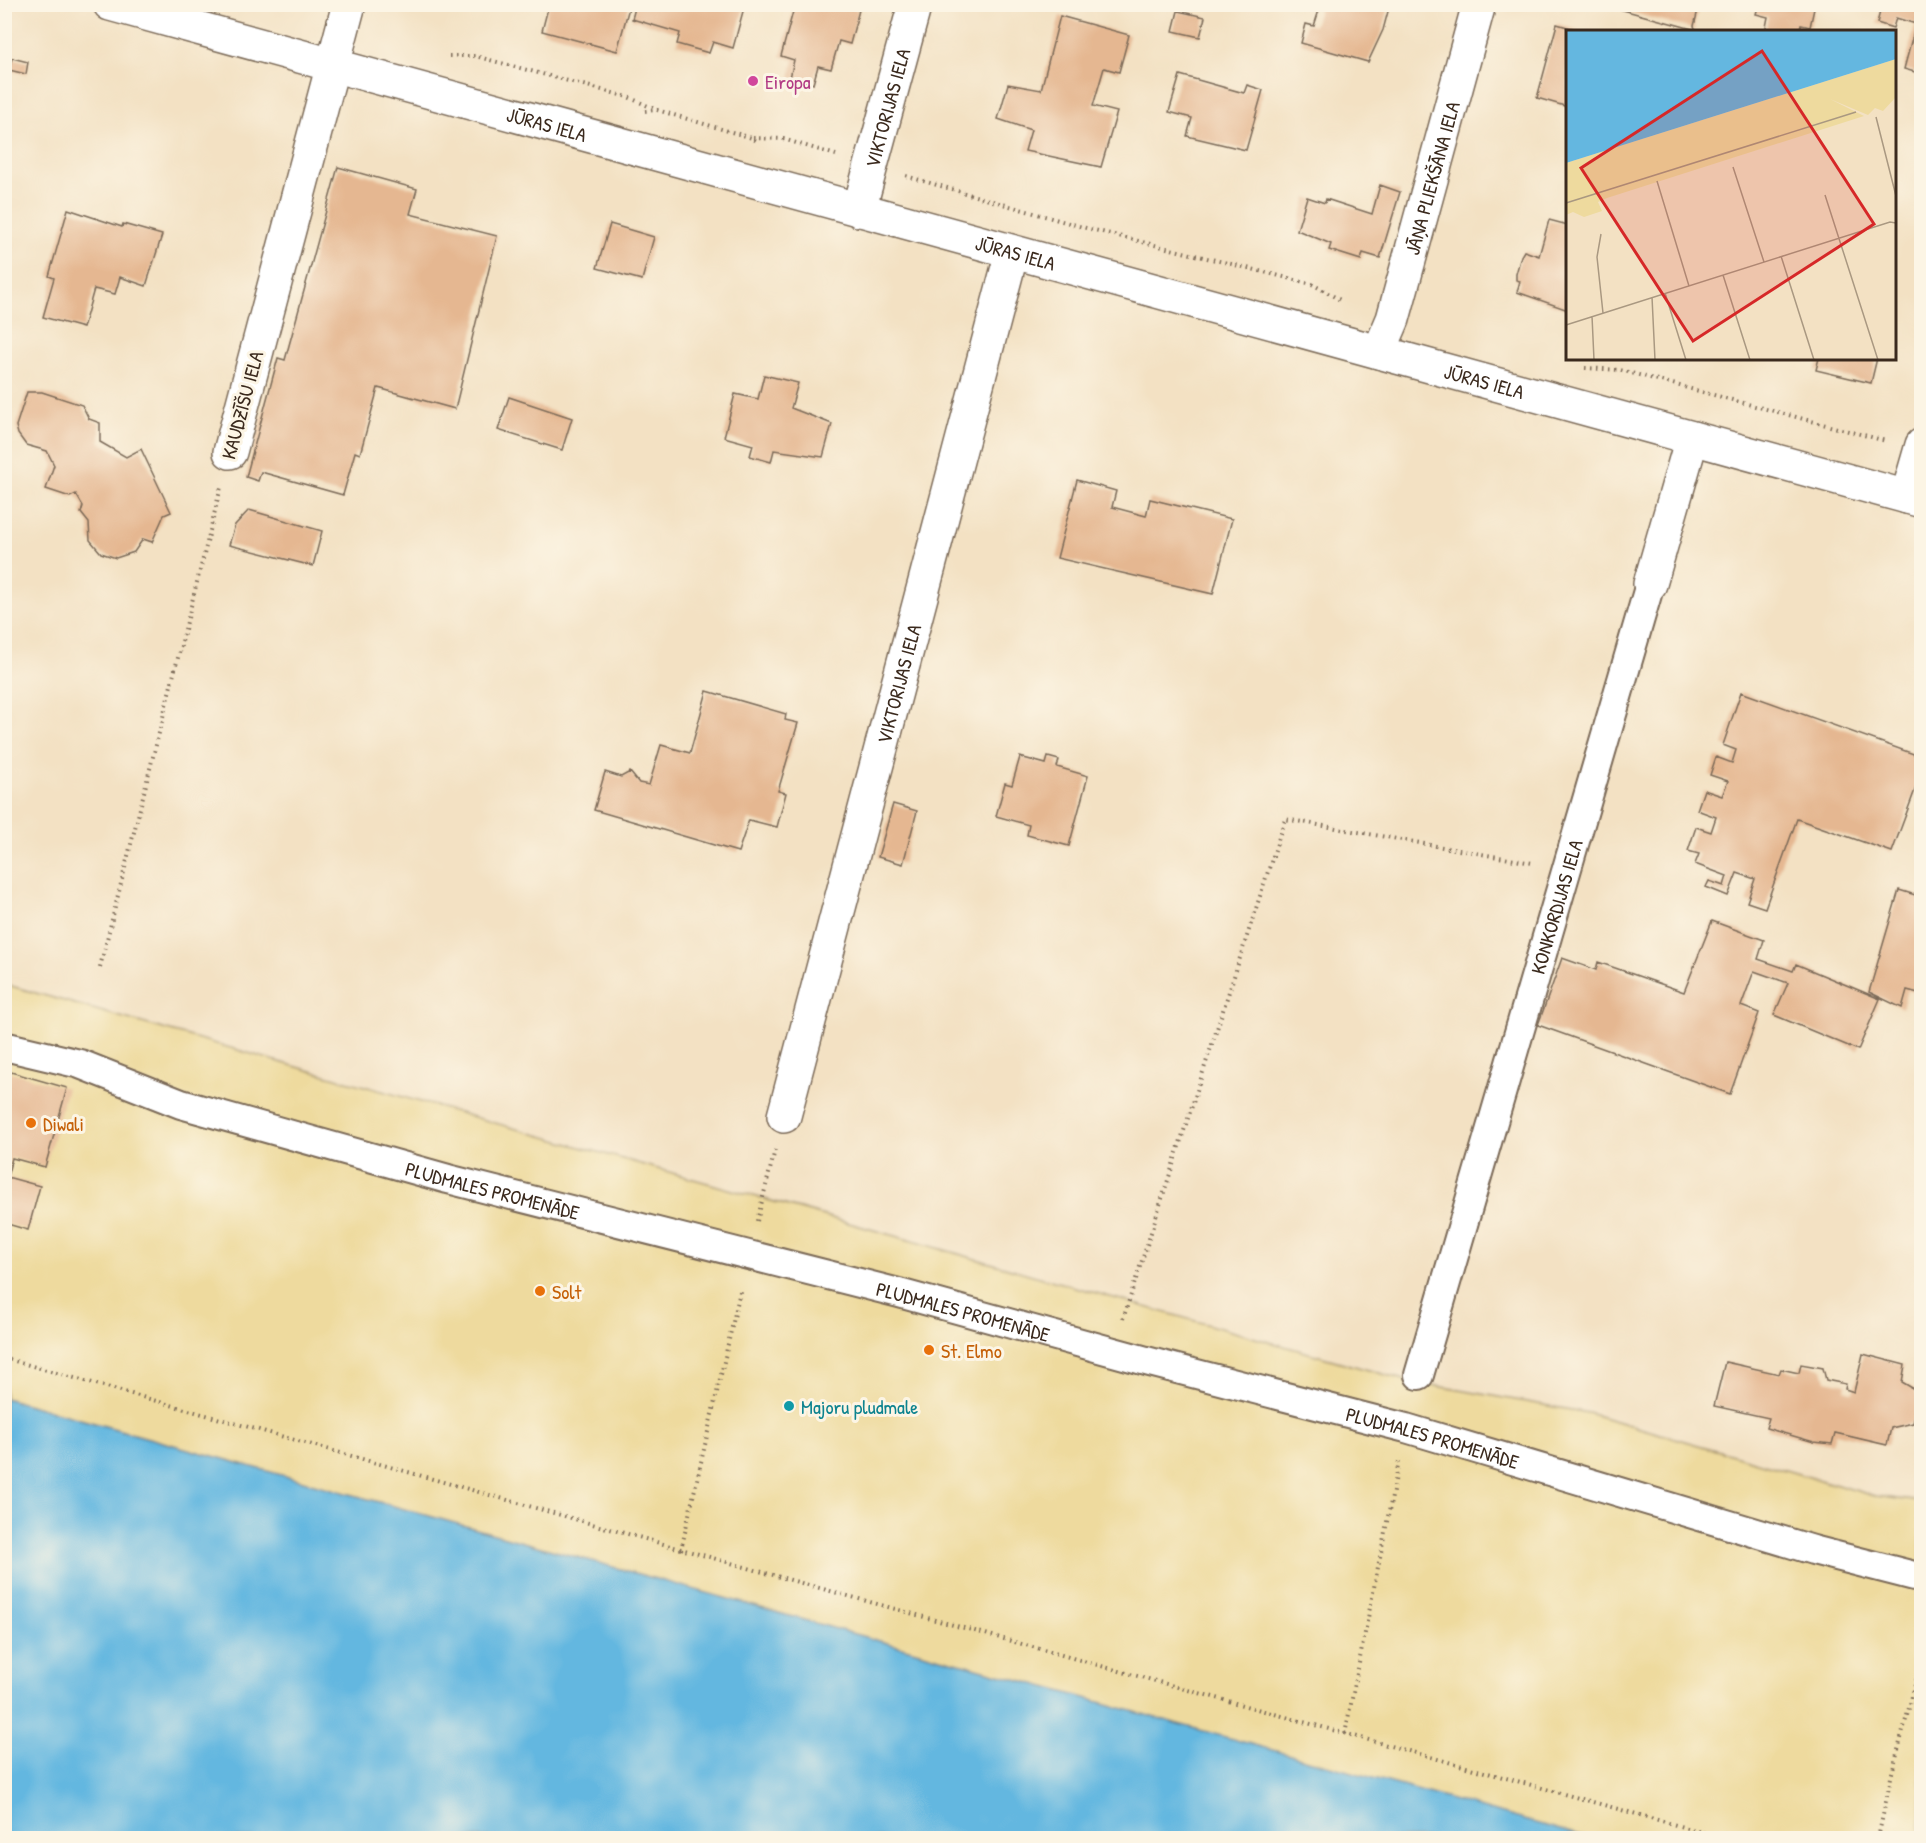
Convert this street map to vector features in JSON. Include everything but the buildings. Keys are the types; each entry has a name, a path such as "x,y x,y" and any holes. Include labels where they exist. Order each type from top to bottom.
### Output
{"street":[{"name":"JŪRAS IELA","path":"110,4 1914,499"},
{"name":"KAUDZĪŠU IELA","path":"230,452 349,4"},
{"name":"VIKTORIJAS IELA","path":"859,210 915,4"},
{"name":"JĀŅA PLIEKŠĀNA IELA","path":"1379,352 1393,319 1479,4"},
{"name":"VIKTORIJAS IELA","path":"784,1116 1012,252"},
{"name":"KONKORDIJAS IELA","path":"1419,1375 1692,438"},
{"path":"1914,499 1922,445"},
{"name":"PLUDMALES PROMENĀDE","path":"4,1046 80,1064 181,1104 448,1179 899,1293 1406,1428 1813,1550 1922,1578"}],"path":[{"path":"441,56 475,56 628,97 657,110"},
{"path":"752,138 783,139 871,166"},
{"name":"KAUDZĪŠU IELA","path":"100,967 230,452"},
{"path":"1113,1351 1285,819 1568,870"},
{"path":"763,1197 784,1116"},
{"path":"681,1550 740,1290"},
{"path":"4,1358 681,1550 1723,1839"},
{"path":"1345,1734 1406,1428"},
{"path":"1878,1839 1892,1773 1922,1658"}],"sand":[{"name":"Majoru pludmale","path":"4,984 1404,1380 1588,1413 1875,1496 1921,1502 1921,1838 1589,1838 5,1398"}],"water":[{"path":"4,1398 1589,1838 5,1838"}],"place":[{"name":"Eiropa","path":"753,81"},
{"name":"Diwali","path":"31,1123"},
{"name":"Solt","path":"540,1291"},
{"name":"St. Elmo","path":"929,1350"},
{"name":"Majoru pludmale","path":"789,1406"}]}
